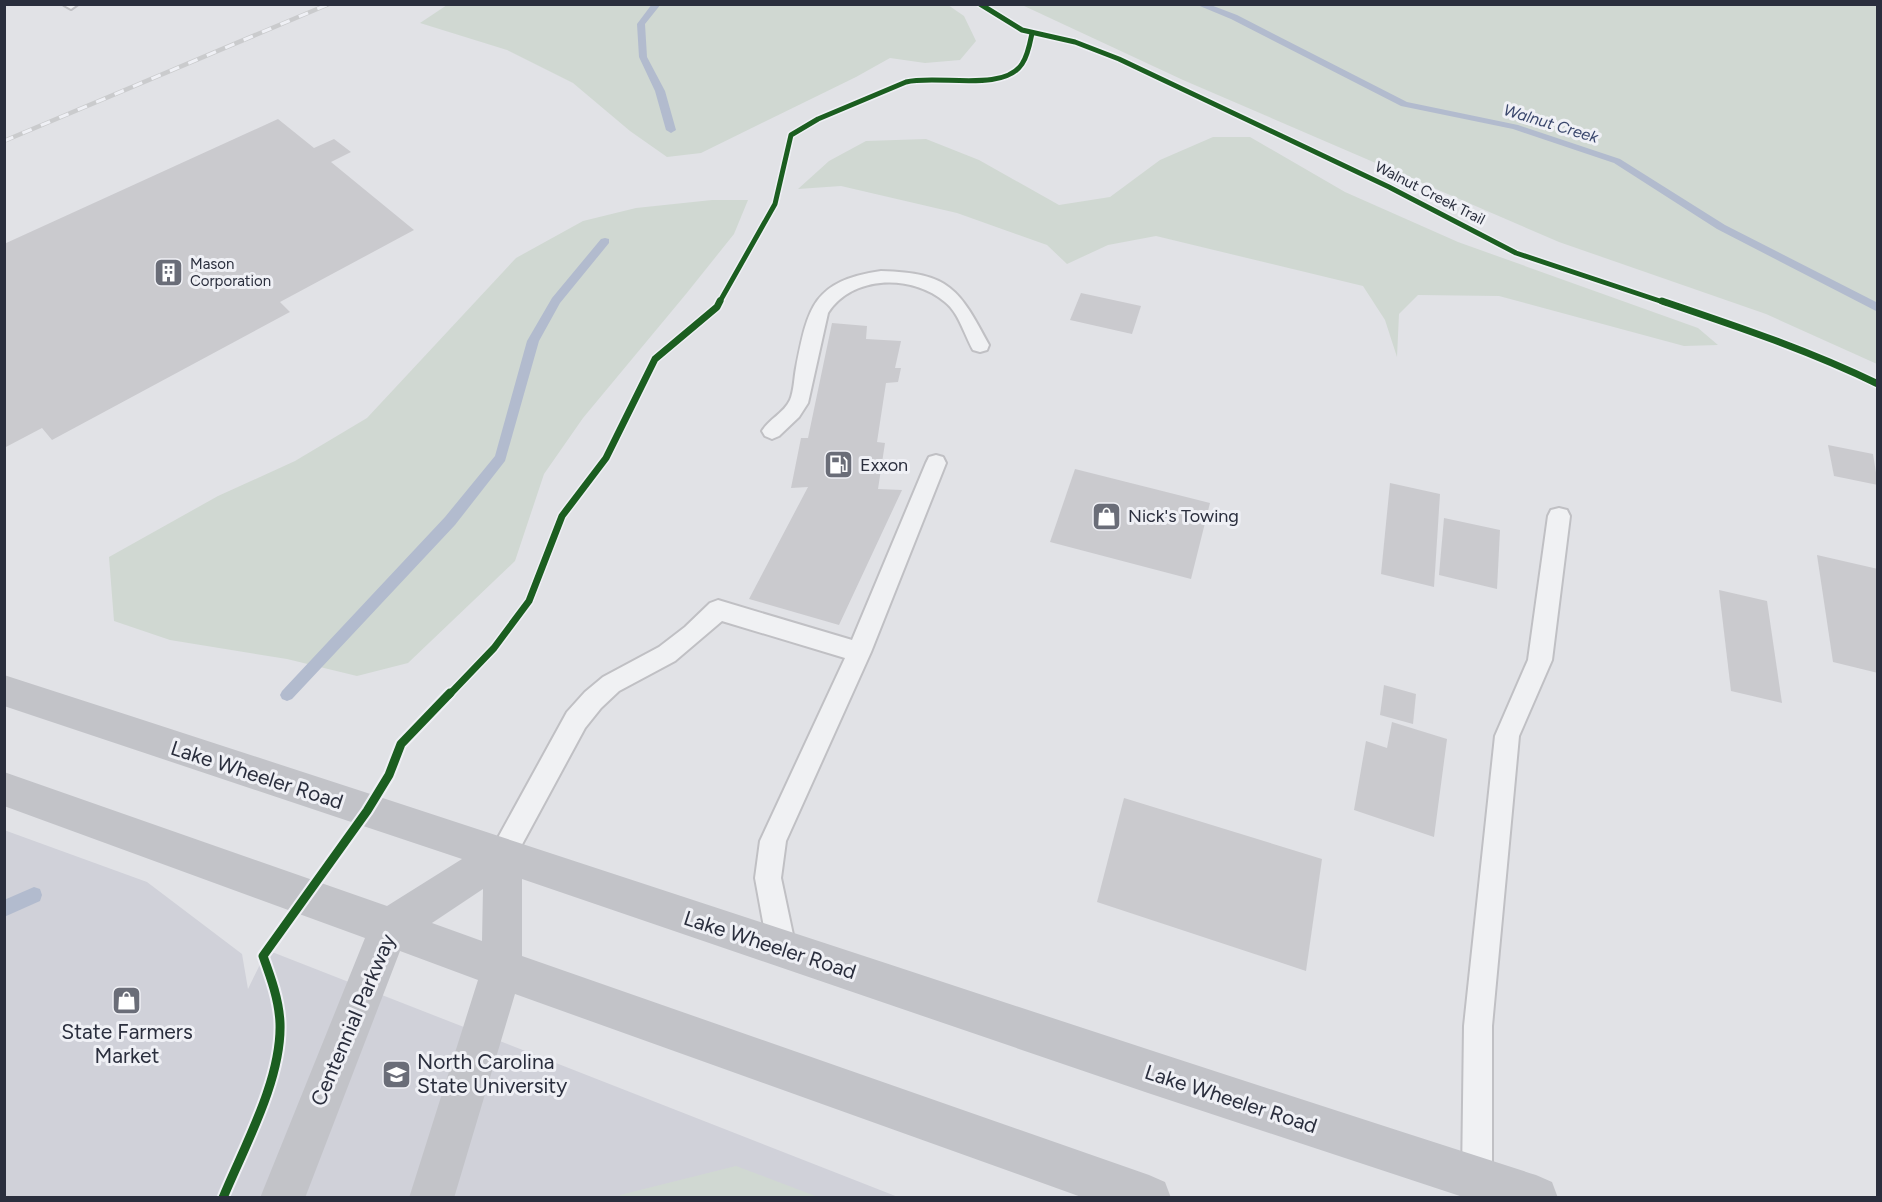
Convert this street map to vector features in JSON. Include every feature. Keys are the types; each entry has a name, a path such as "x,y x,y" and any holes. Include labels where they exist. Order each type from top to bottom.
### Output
{"main road":[{"name":"Lake Wheeler Road","path":"4,690 502,854 1159,1076 1536,1197"},
{"path":"4,789 289,890 502,969 1149,1197"},
{"name":"Centennial Parkway","path":"282,1197 389,928 502,854"},
{"path":"431,1197 502,969 502,854"}],"lane":[{"path":"772,431 798,404 819,310 831,296 847,285 867,279 891,276 913,278 937,288 953,298 980,345"},
{"path":"782,949 768,878 773,841 858,652 936,463"},
{"path":"1477,1178 1478,1026 1507,736 1540,660 1559,516"},
{"path":"502,854 571,728 593,700 611,684 667,654 693,634 718,610 858,652"}],"shaded area":[{"path":"447,5 948,5 964,16 976,41 960,60 925,63 890,58 701,153 667,157 630,131 573,83 507,50 420,23"},
{"path":"1022,5 1877,5 1877,364 1766,314 1559,242 1183,80"},
{"path":"1213,137 1250,137 1345,192 1458,242 1698,328 1718,345 1684,346 1499,296 1418,295 1399,314 1397,357 1385,320 1363,286 1156,236 1108,245 1067,264 1047,245 957,213 841,186 798,189 829,161 866,141 926,139 979,160 1059,205 1110,197 1160,160"},
{"path":"712,200 748,200 734,234 583,418 544,474 515,561 408,663 357,676 287,659 170,640 114,621 109,557 218,496 295,461 367,418 516,258 583,221 636,208"},
{"path":"4,830 147,882 242,954 248,989 267,950 898,1197 5,1197"},
{"path":"736,1166 818,1197 620,1197 620,1195"}],"building":[{"name":"Mason Corporation","path":"278,119 314,148 334,139 351,152 331,162 414,230 280,302 290,312 52,440 42,428 4,448 4,244"},
{"path":"1081,293 1141,306 1132,334 1070,320"},
{"name":"Exxon","path":"832,323 867,326 866,339 901,341 895,368 901,368 898,382 886,383 877,442 885,443 878,489 902,490 839,625 749,599 808,487 791,488 801,438 808,438"},
{"path":"1828,445 1873,454 1878,485 1834,476"},
{"path":"1075,469 1210,503 1191,579 1050,542"},
{"path":"1390,483 1440,494 1434,587 1381,574"},
{"path":"1444,518 1500,530 1497,589 1439,575"},
{"path":"1817,555 1878,569 1878,673 1833,662"},
{"path":"1719,590 1767,601 1782,703 1731,691"},
{"path":"1384,685 1416,694 1413,724 1380,715"},
{"path":"1392,722 1447,739 1434,837 1354,810 1366,741 1387,748"},
{"path":"1124,798 1322,859 1306,971 1097,902"}],"waterway":[{"path":"657,4 641,24 643,57 660,91 671,130"},
{"name":"Walnut Creek","path":"1199,4 1234,17 1404,104 1515,127 1617,161 1721,227 1878,308"},
{"path":"287,695 450,521 501,458 533,341 556,301 605,241"},
{"path":"4,909 34,895"}],"railway":[{"path":"4,141 329,4"}],"cycle path":[{"name":"Walnut Creek Trail","path":"980,4 1022,30 1075,42 1119,59 1389,187 1516,253 1775,339 1827,359 1878,384"},
{"path":"223,1198 266,1093 277,1051 280,1032 279,1012 273,984 263,956 367,811 389,775 401,744 494,648 529,601 562,516 606,458 655,359 717,307 754,245 775,204 791,135 818,119 906,82 921,79 981,80 1004,77 1018,70 1024,61 1032,33"}],"place":[{"name":"Mason Corporation","path":"169,273"},
{"name":"Exxon","path":"839,465"},
{"name":"Nick's Towing","path":"1107,516"},
{"name":"State Farmers Market","path":"127,1001"},
{"name":"North Carolina State University","path":"396,1074"}]}
